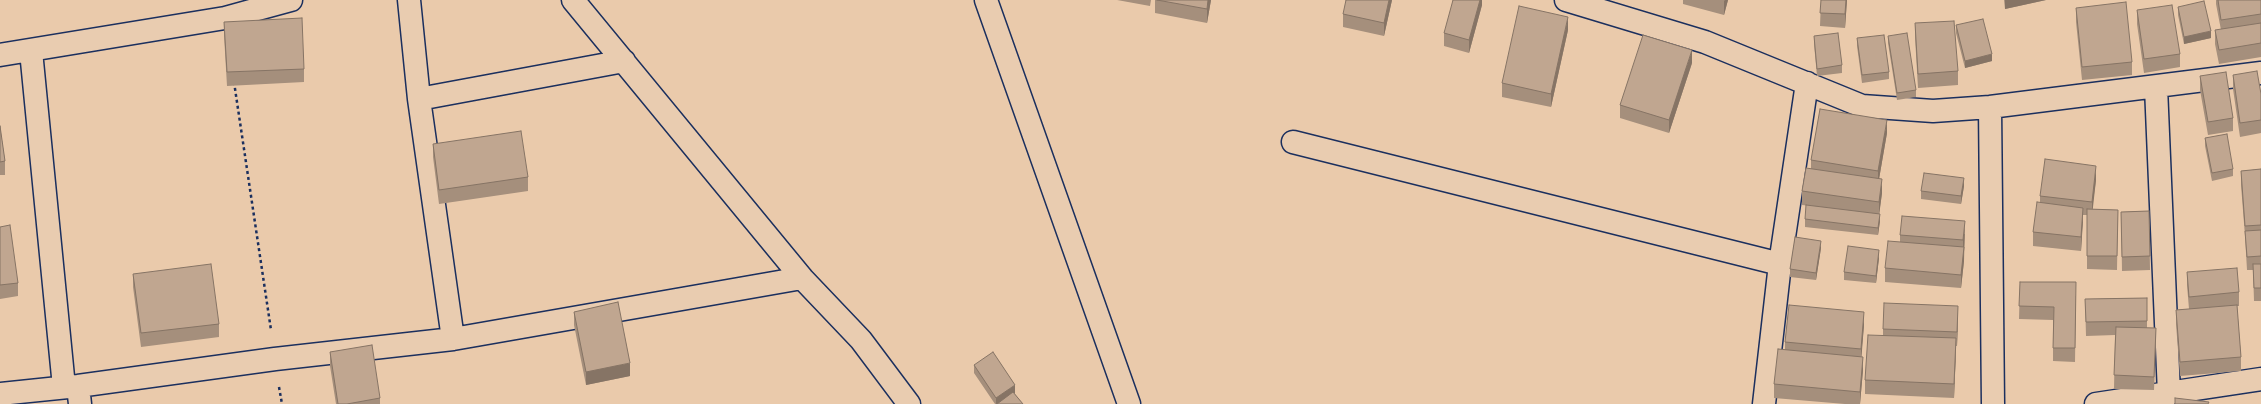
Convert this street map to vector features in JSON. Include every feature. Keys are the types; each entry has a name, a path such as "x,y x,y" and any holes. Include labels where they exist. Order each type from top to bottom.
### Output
{"street":[{"path":"0,55 225,18 291,0"},
{"path":"408,0 419,99 453,339"},
{"path":"573,0 802,278 861,340 909,404"},
{"path":"986,0 1129,404"},
{"path":"1566,0 1705,42 1862,106 1933,111 1990,107 2156,87 2261,72"},
{"path":"31,51 74,392"},
{"path":"419,99 624,61"},
{"path":"1764,404 1780,264 1807,83"},
{"path":"2156,87 2169,394"},
{"path":"1990,107 1993,404"},
{"path":"1293,142 1780,264"},
{"path":"0,394 74,392 275,359 453,339 802,278"},
{"path":"2096,404 2261,380"}],"path":[{"path":"234,80 282,404"}],"building":[{"path":"1157,0 1208,0 1207,9"},
{"path":"1346,0 1389,0 1384,23 1343,14"},
{"path":"1453,0 1480,0 1469,40 1444,33"},
{"path":"1821,0 1846,0 1845,14 1820,13"},
{"path":"2218,0 2261,0 2261,14 2221,20"},
{"path":"2204,1 2211,31 2184,37 2178,7"},
{"path":"2126,2 2132,62 2082,67 2076,8"},
{"path":"2172,5 2180,54 2144,59 2137,10"},
{"path":"1519,6 1568,17 1551,94 1502,83"},
{"path":"302,18 304,69 227,72 224,22"},
{"path":"1983,19 1992,54 1965,61 1956,25"},
{"path":"1954,21 1958,71 1918,74 1915,23"},
{"path":"2261,23 2261,43 2219,50 2215,30"},
{"path":"1838,33 1842,65 1817,69 1814,36"},
{"path":"1907,33 1916,90 1897,93 1888,36"},
{"path":"1643,35 1692,50 1669,120 1620,105"},
{"path":"1884,35 1889,72 1862,75 1857,38"},
{"path":"2257,71 2261,94 2261,120 2240,123 2233,75"},
{"path":"2226,72 2233,118 2208,122 2200,76"},
{"path":"1820,109 1887,120 1878,171 1811,160"},
{"path":"0,126 5,161 0,162"},
{"path":"521,131 528,177 439,190 433,144"},
{"path":"2227,134 2233,169 2212,173 2205,138"},
{"path":"2045,159 2096,166 2092,202 2040,196"},
{"path":"1806,168 1882,179 1879,202 1802,191"},
{"path":"2261,169 2261,225 2245,226 2241,171"},
{"path":"1924,173 1964,178 1961,196 1921,191"},
{"path":"2037,202 2083,208 2081,237 2033,232"},
{"path":"1806,205 1880,214 1878,228 1805,219"},
{"path":"2087,209 2118,210 2117,256 2087,256"},
{"path":"2149,211 2150,256 2122,257 2121,212"},
{"path":"1902,216 1965,221 1963,240 1900,235"},
{"path":"10,225 18,283 0,285 0,227"},
{"path":"2261,230 2261,256 2247,257 2245,231"},
{"path":"1795,237 1821,241 1816,273 1790,269"},
{"path":"1888,241 1964,247 1961,275 1885,268"},
{"path":"1848,246 1879,250 1876,276 1844,272"},
{"path":"211,264 219,324 141,333 133,274"},
{"path":"2253,264 2261,264 2261,288 2254,288"},
{"path":"2237,268 2239,292 2189,297 2187,272"},
{"path":"2020,282 2076,282 2075,348 2053,348 2054,307 2019,306"},
{"path":"2147,298 2147,321 2086,322 2085,299"},
{"path":"618,302 630,363 586,372 574,312"},
{"path":"1884,303 1958,306 1957,332 1883,329"},
{"path":"1789,305 1864,312 1861,349 1785,342"},
{"path":"2237,305 2241,357 2180,362 2176,310"},
{"path":"2116,327 2156,328 2154,377 2114,375"},
{"path":"1868,335 1956,338 1954,384 1865,380"},
{"path":"372,345 380,398 347,404 338,404 330,352"},
{"path":"1778,349 1863,357 1860,392 1774,384"},
{"path":"993,352 1015,385 996,398 974,365"},
{"path":"1013,392 1023,404 997,404"},
{"path":"2175,398 2209,402 2208,404 2175,404"}]}
